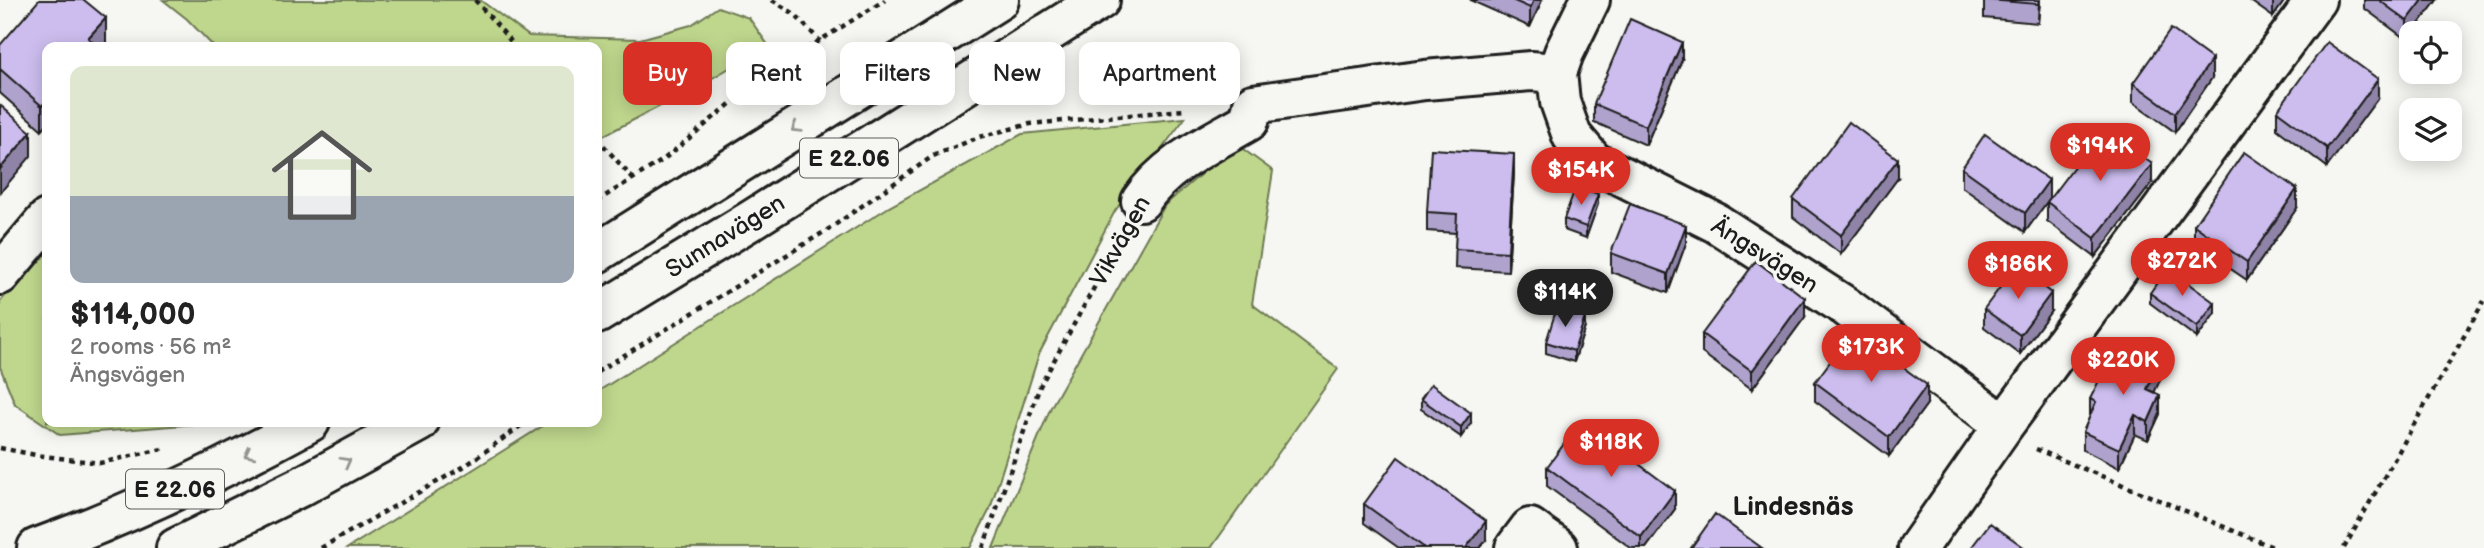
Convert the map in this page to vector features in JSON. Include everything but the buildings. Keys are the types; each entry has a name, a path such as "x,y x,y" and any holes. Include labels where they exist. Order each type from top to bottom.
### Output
{"main road":[{"name":"E 22.06","path":"602,250 999,0"},
{"name":"Sunnavägen","path":"602,311 1100,0"},
{"path":"1253,104 1425,80 1531,71 1557,74 1564,52 1590,0"},
{"path":"1918,548 2004,425 2316,0"},
{"name":"Ängsvägen","path":"1557,74 1560,102 1572,136 1594,162 1716,223 1845,306 2004,425"},
{"name":"Vikvägen","path":"1142,201 1152,185 1173,166 1249,121 1253,104"},
{"path":"0,275 42,225"},
{"name":"E 22.06","path":"37,548 124,513 251,454 301,427"},
{"name":"E 22.06","path":"176,548 300,487 410,427"},
{"path":"1515,548 1530,528 1558,548"}],"path":[{"path":"474,0 512,42"},
{"path":"772,0 793,13 820,41"},
{"path":"602,198 663,160 766,74 885,0"},
{"path":"602,369 832,227 933,156 979,136 1030,124 1253,104"},
{"path":"602,144 633,179"},
{"name":"Vikvägen","path":"983,548 1040,386 1142,201"},
{"path":"2344,548 2484,301"},
{"path":"2004,425 2028,446 2275,548"},
{"path":"321,548 465,466 519,427"},
{"path":"0,448 100,463 180,445"}],"green space":[{"path":"163,0 480,0 529,36 640,39 691,25 718,7 749,18 766,42 726,42 726,70 712,78 712,42 623,42 623,105 662,105 602,136 602,42 209,42"},
{"path":"1185,118 1115,211 1039,354 990,509 970,548 348,548 541,427 602,427 602,389 889,207 1022,134"},
{"path":"1236,144 1273,171 1252,304 1338,369 1211,548 993,548 1051,407 1165,205"},
{"path":"42,251 42,423 15,404 0,367 0,302"},
{"path":"48,427 159,427 60,435"}],"district":[{"name":"Lindesnäs","path":"1793,506"}]}
